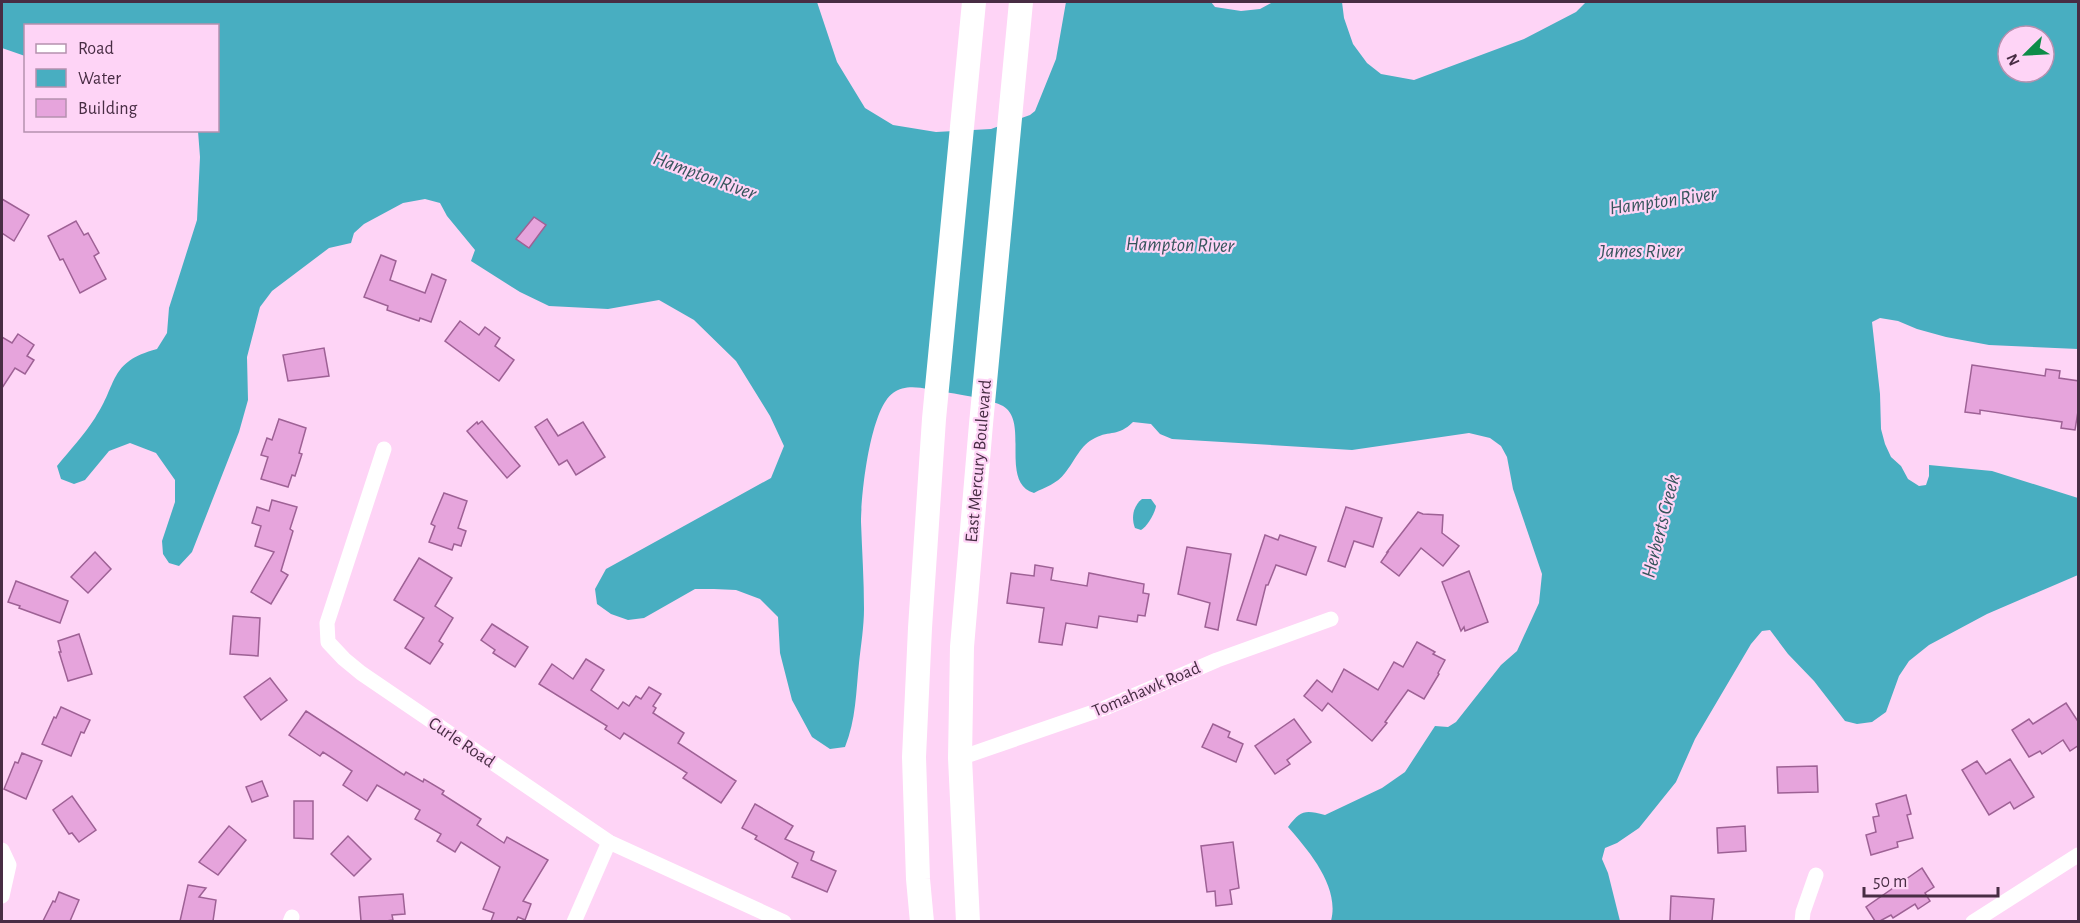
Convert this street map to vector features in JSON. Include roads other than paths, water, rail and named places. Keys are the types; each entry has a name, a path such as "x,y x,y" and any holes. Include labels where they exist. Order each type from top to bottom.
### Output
{"main road":[{"path":"922,921 918,879 914,757 920,628 934,419 974,2"},
{"name":"East Mercury Boulevard","path":"968,921 960,758 962,647 1021,2"}],"street":[{"name":"Curle Road","path":"384,449 327,623 328,642 361,673 609,842 783,921"},
{"name":"Tomahawk Road","path":"960,758 1105,708 1217,660 1331,619"},
{"path":"574,921 609,842"},
{"path":"2,850 9,865 2,896"},
{"path":"1973,921 2079,855"},
{"path":"1802,921 1816,875"}],"water":[{"name":"James River","path":"2,2 817,2 837,62 865,108 893,125 936,132 991,129 1030,115 1035,111 1056,59 1066,2 1211,2 1215,7 1241,11 1260,9 1273,2 1342,2 1344,18 1353,44 1367,63 1381,74 1414,80 1524,39 1576,12 1586,2 2078,2 2078,349 1989,345 1946,337 1898,321 1880,318 1872,322 1880,394 1881,429 1891,457 1901,466 1908,479 1919,486 1926,485 1929,465 1992,471 2078,498 2078,575 1987,614 1929,645 1909,661 1899,676 1886,712 1872,722 1857,724 1845,721 1770,630 1762,631 1751,644 1695,739 1676,782 1639,828 1605,848 1602,859 1608,873 1620,921 1331,921 1333,908 1327,883 1313,858 1288,827 1300,814 1313,812 1325,815 1382,788 1405,772 1435,726 1448,727 1456,722 1501,665 1517,651 1539,603 1542,574 1513,489 1507,457 1501,446 1490,438 1469,433 1352,450 1172,439 1160,434 1151,424 1133,422 1123,430 1090,441 1062,477 1034,493 1024,487 1018,477 1014,425 1011,414 1003,406 975,398 912,387 899,390 885,402 878,416 868,453 861,522 864,615 855,706 845,747 830,749 812,737 792,700 780,653 778,617 760,599 736,590 695,589 644,618 628,620 611,614 597,604 595,589 606,569 771,478 784,446 770,416 736,361 694,320 659,300 608,309 549,306 520,292 471,261 475,250 447,216 440,203 425,199 403,203 364,224 354,233 351,243 329,248 272,291 260,307 247,357 248,400 239,432 192,552 179,566 169,563 163,554 162,541 175,502 175,480 156,453 130,443 109,451 85,480 74,484 61,479 57,466 95,418 122,368 141,354 157,349 167,333 169,308 197,220 200,157 198,132 219,132 219,24 24,24 24,56 2,48"},
{"path":"1142,499 1151,499 1156,506 1150,520 1141,530 1135,528 1133,516"}],"water label":[{"name":"Hampton River","path":"705,175"},
{"name":"Hampton River","path":"1663,200"},
{"name":"Hampton River","path":"1180,244"},
{"name":"Herberts Creek","path":"1660,526"}]}
